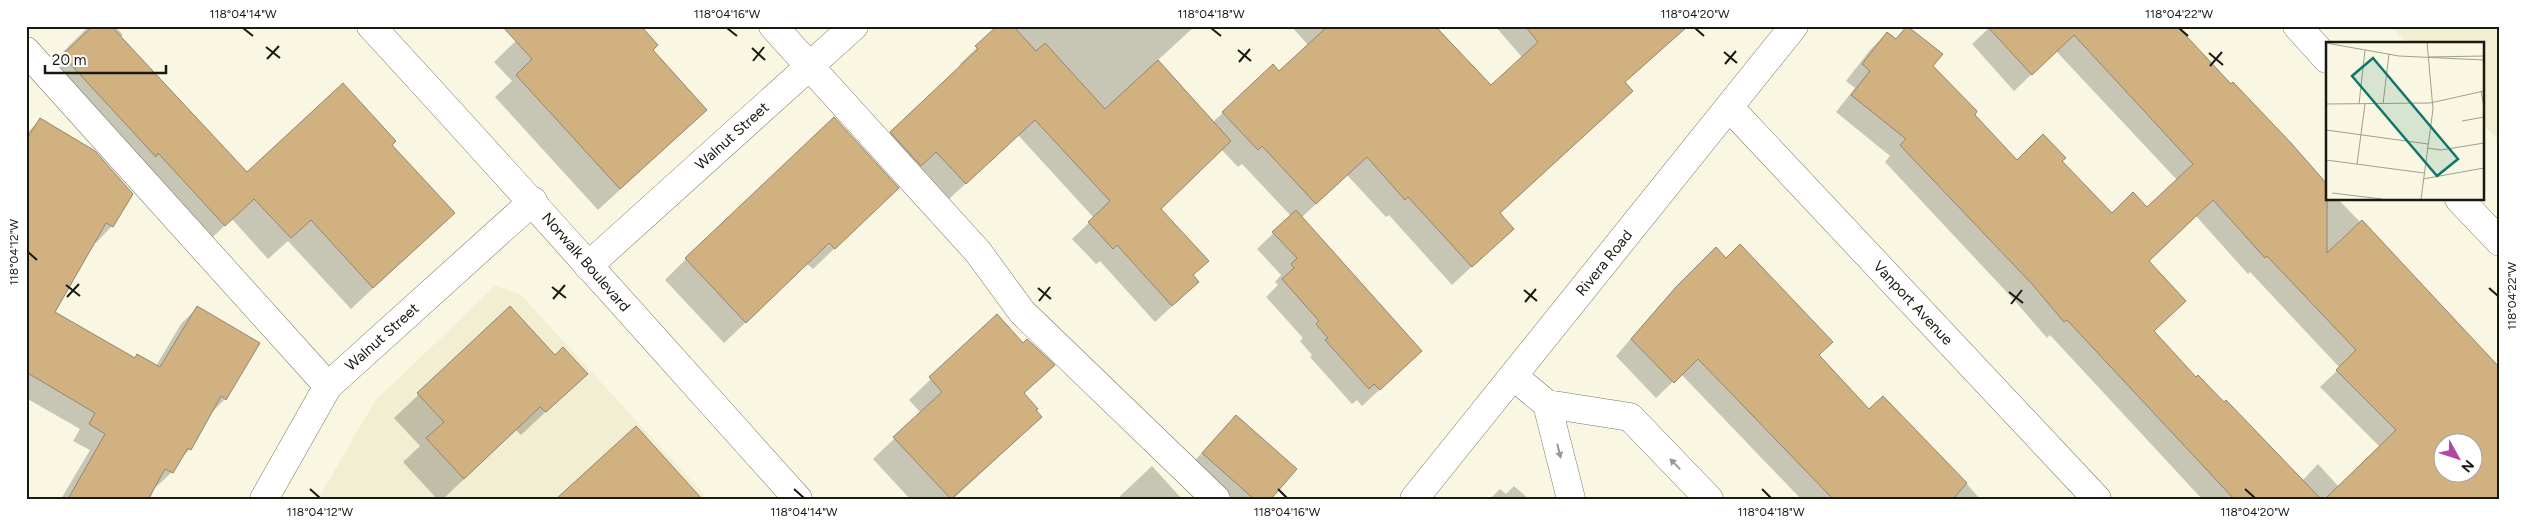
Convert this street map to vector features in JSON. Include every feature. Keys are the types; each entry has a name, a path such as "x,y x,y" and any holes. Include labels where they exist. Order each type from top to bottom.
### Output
{"street":[{"name":"Norwalk Boulevard","path":"371,26 533,202 588,266 798,499"},
{"path":"773,26 978,252 1022,312 1216,499"},
{"name":"Walnut Street","path":"588,266 854,26"},
{"name":"Rivera Road","path":"1414,499 1794,26"},
{"path":"2296,26 2326,58"},
{"path":"26,51 328,386"},
{"name":"Vanport Avenue","path":"1729,107 2097,499"},
{"path":"2460,200 2500,242"},
{"name":"Walnut Street","path":"264,499 328,386 533,202"},
{"path":"1513,376 1547,404 1630,417 1708,499"},
{"path":"1547,404 1571,499"}],"shaded area":[{"path":"2391,26 2500,26 2500,142 2484,125 2484,42 2406,42"},
{"path":"495,286 520,294 708,499 318,499 375,401"}],"building":[{"path":"93,26 111,26 247,172 343,83 396,141 392,145 455,213 373,288 311,220 291,238 254,199 225,226 158,153 156,157 62,55"},
{"path":"502,26 641,26 658,45 653,50 707,110 620,189 516,75 532,59"},
{"path":"997,26 1013,26 1036,51 1045,43 1105,109 1158,60 1231,141 1161,209 1209,261 1193,275 1199,282 1172,306 1117,245 1113,249 1088,222 1110,201 1035,120 966,184 936,152 921,166 890,132 978,49 975,46"},
{"path":"1328,26 1435,26 1491,85 1538,42 1525,26 1688,26 1625,82 1633,91 1500,213 1514,229 1472,267 1408,197 1405,200 1367,157 1316,204 1262,146 1258,150 1222,112 1273,64 1279,71"},
{"path":"1907,26 1943,54 1933,66 1977,111 1975,115 2017,160 2043,134 2066,158 2062,161 2112,213 2133,192 2147,207 2193,164 2074,35 2032,75 1987,26 2177,26 2231,84 2233,82 2291,143 2326,183 2327,253 2362,220 2500,368 2500,499 2325,499 2396,430 2336,370 2356,350 2267,256 2265,258 2213,200 2149,261 2186,301 2154,331 2196,377 2198,375 2224,402 2226,400 2321,499 2234,499 2067,320 2064,322 2032,284 1900,145 1906,139 1851,95 1870,71 1862,64 1887,32 1896,39"},
{"path":"834,117 899,188 835,249 829,243 746,323 685,258"},
{"path":"40,118 95,151 133,194 113,227 106,223 55,312 135,358 137,354 160,367 197,306 260,343 226,400 221,396 191,450 188,448 173,473 165,469 148,499 68,499 105,434 89,424 95,413 26,372 26,140"},
{"path":"1296,210 1422,351 1380,390 1374,384 1369,389 1325,340 1328,338 1316,324 1319,321 1282,279 1294,268 1291,264 1297,258 1272,232"},
{"path":"1740,244 1833,342 1819,355 1869,409 1883,396 1967,483 1953,499 1833,499 1698,359 1674,383 1631,339 1676,287 1716,247 1726,258"},
{"path":"510,306 555,355 563,347 588,374 546,412 540,407 464,479 426,438 444,422 417,393"},
{"path":"997,314 1023,343 1027,339 1055,365 1024,393 1038,409 1036,410 1042,417 951,499 893,437 942,392 929,377"},
{"path":"1236,415 1297,469 1271,499 1254,499 1202,453"},
{"path":"636,426 702,499 556,499"}]}
